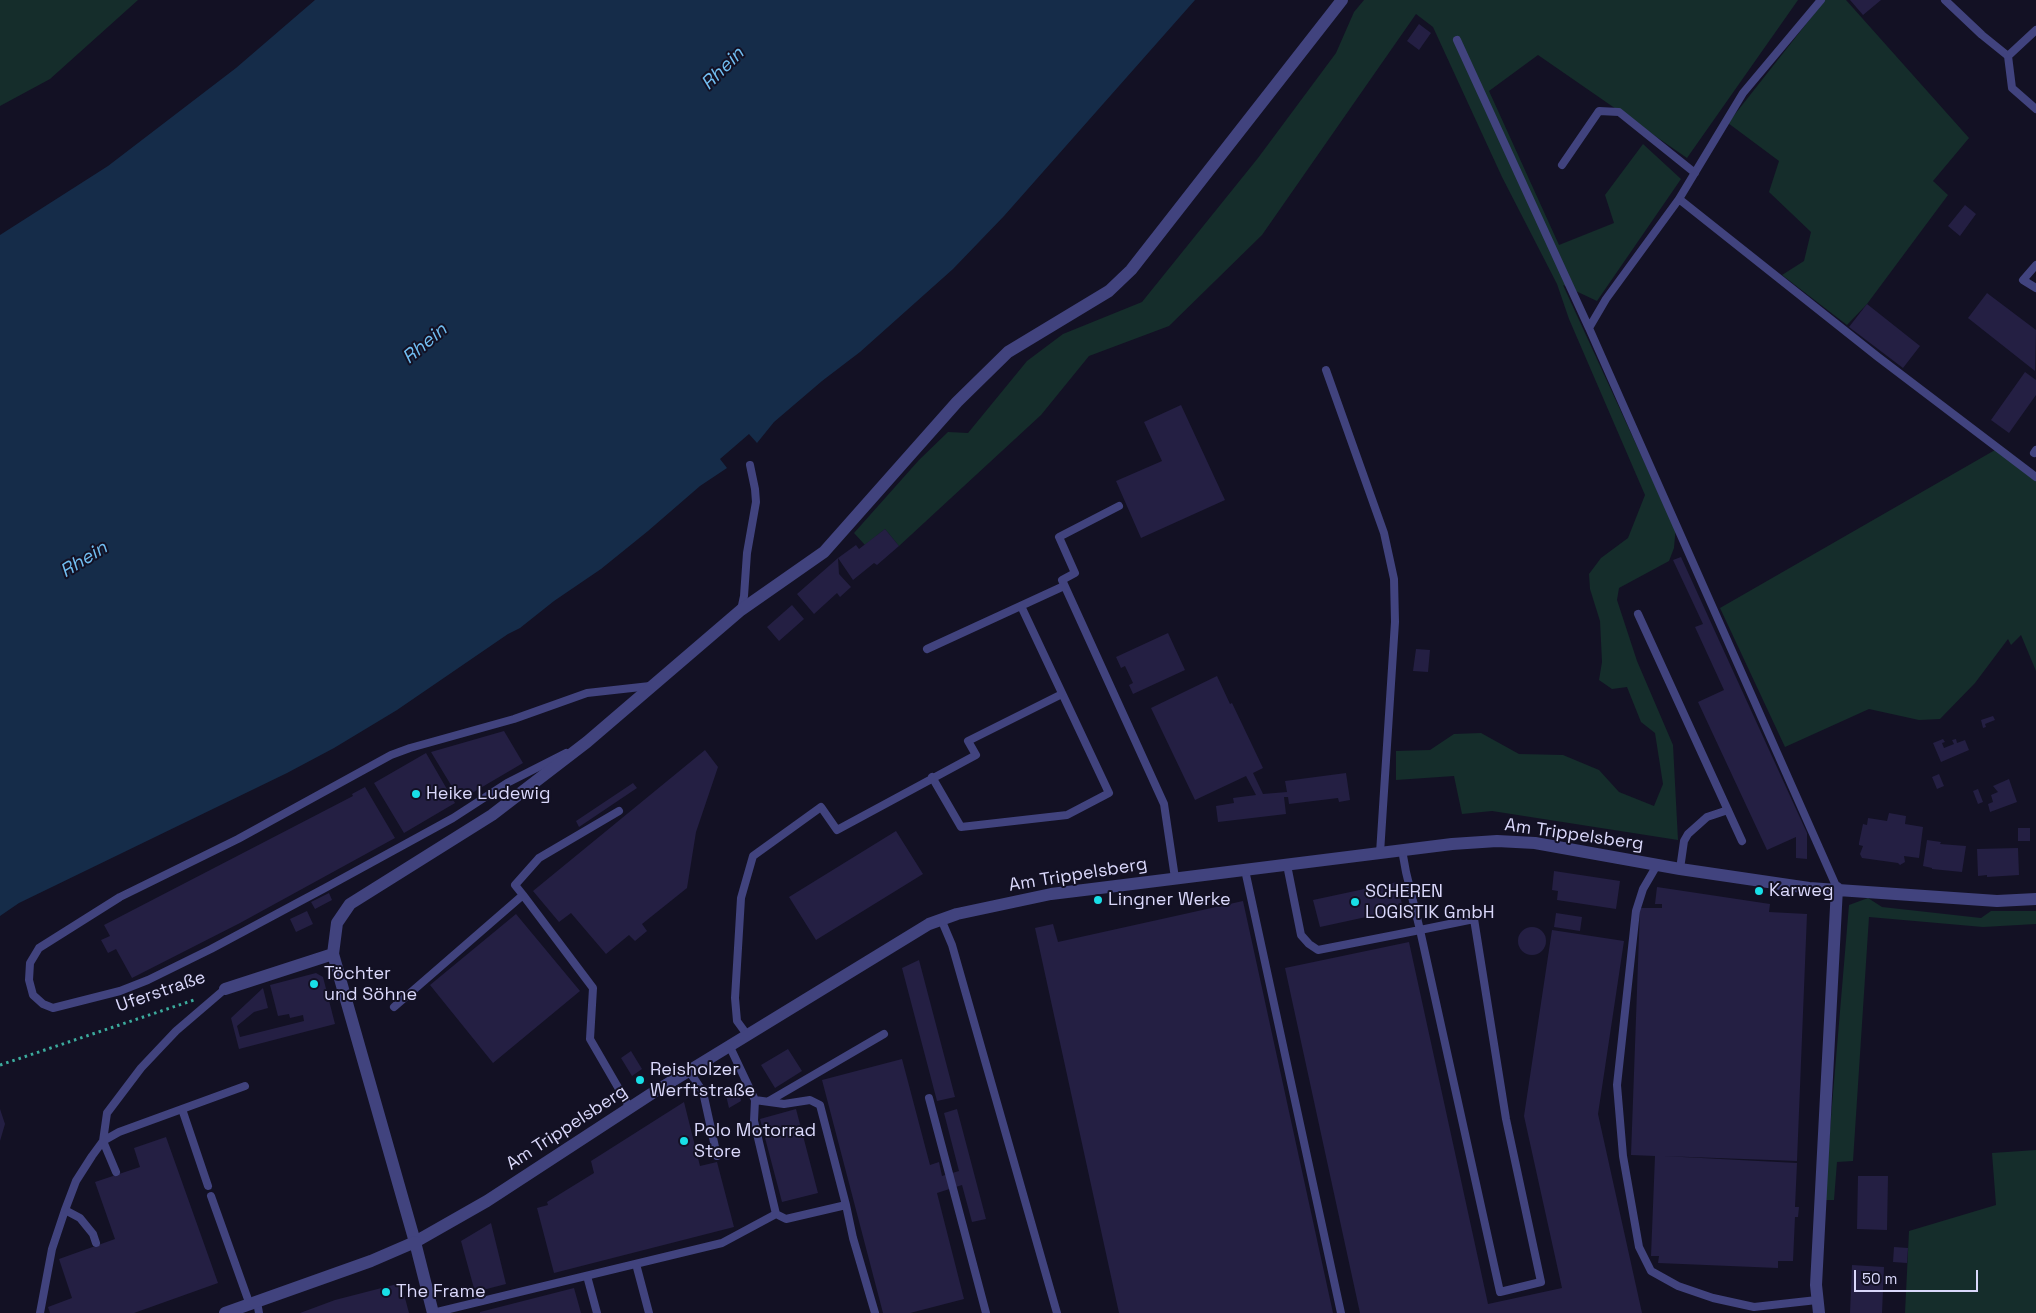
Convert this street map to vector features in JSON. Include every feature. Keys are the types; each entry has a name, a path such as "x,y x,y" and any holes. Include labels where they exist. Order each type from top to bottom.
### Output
{"street":[{"path":"433,1313 415,1242 333,954 336,924 350,904 492,814 587,742 650,686 741,610 824,552 957,402 1008,352 1109,291 1131,270 1342,0"},
{"name":"Am Trippelsberg","path":"225,1313 255,1307 415,1242 486,1201 630,1108 929,924 957,914 1051,894 1452,844 1506,842 1535,843 1680,869 1809,888 1837,888 1997,901 2036,899"},
{"path":"1818,1307 1816,1285 1837,888"},
{"name":"Uferstraße","path":"225,989 333,954"}],"lane":[{"path":"1588,328 1606,299 1679,199 1743,92 1822,0"},
{"path":"1945,0 1982,35 2008,56 2012,88 2036,109"},
{"path":"2008,56 2036,30"},
{"path":"1458,40 1837,888"},
{"path":"1562,165 1598,111 1619,112 1695,173"},
{"path":"1679,199 1878,357 2036,476"},
{"path":"2036,265 2023,280 2036,288"},
{"path":"1326,370 1384,533 1394,579 1396,622 1380,853"},
{"path":"741,610 744,596 747,553 756,502 750,465"},
{"path":"1119,506 1060,537 1075,573 1062,580 1164,804 1175,878"},
{"path":"928,649 1064,586"},
{"path":"932,778 960,827 1068,815 1109,793 1021,606"},
{"path":"1638,614 1742,841"},
{"path":"587,742 507,783 453,818 325,888 211,949 148,980 120,991 52,1008 43,1004 33,995 29,980 30,963 39,948 120,897 238,839 391,755 514,719 587,693 650,686"},
{"path":"748,1036 737,1021 735,998 741,898 753,856 821,807 837,830 976,755 968,741 1062,694"},
{"path":"1680,869 1684,841 1688,834 1707,817 1728,810"},
{"path":"619,811 539,858 515,886 594,988 590,1039 630,1108"},
{"path":"1287,865 1301,935 1318,950 1420,930 1474,919 1506,1119 1541,1282 1500,1292 1420,930 1402,850"},
{"path":"1657,865 1643,889 1636,912 1617,1085 1623,1156 1640,1247 1651,1271 1678,1286 1712,1298 1754,1307 1818,1307"},
{"path":"1245,870 1341,1313"},
{"path":"394,1007 523,895"},
{"path":"941,919 952,945 1057,1313"},
{"path":"116,1172 103,1141 107,1113 140,1068 176,1031 225,989"},
{"path":"769,1101 884,1034"},
{"path":"730,1047 755,1100 754,1121 776,1214"},
{"path":"690,1071 703,1092 716,1156"},
{"path":"40,1313 52,1249 65,1210 76,1181 103,1141 119,1132 245,1086"},
{"path":"929,1098 986,1313"},
{"path":"755,1100 784,1104 810,1100 820,1105 853,1238 875,1313"},
{"path":"182,1109 208,1186"},
{"path":"211,1196 255,1307"},
{"path":"776,1214 786,1219 846,1205"},
{"path":"65,1210 80,1218 93,1234 96,1243"},
{"path":"433,1313 722,1243 776,1214"},
{"path":"636,1264 649,1313"},
{"path":"586,1276 596,1313"}],"path":[{"name":"Uferstraße","path":"0,1065 200,998"}],"green space":[{"path":"0,0 138,0 50,79 0,106"},
{"path":"1364,0 1798,0 1687,158 1538,55 1489,91 1559,245 1614,223 1605,195 1643,144 1681,179 1597,301 1563,285 1663,503 1676,525 1674,548 1669,561 1619,588 1617,600 1637,661 1673,745 1678,840 1492,811 1462,814 1454,776 1396,780 1396,751 1430,750 1454,734 1481,733 1519,754 1563,755 1599,770 1619,792 1654,806 1663,784 1655,733 1641,722 1627,687 1612,689 1599,680 1602,662 1600,621 1590,589 1589,574 1601,558 1628,538 1645,495 1569,319 1557,284 1502,177 1433,27 1416,14 1262,235 1169,326 1089,356 1041,415 899,546 885,529 865,545 854,533 919,460 948,432 968,433 1027,361 1063,334 1142,302 1258,158 1336,53 1354,12"},
{"path":"1825,0 1846,0 1969,138 1933,181 1948,195 1867,304 1847,325 1782,275 1804,261 1811,232 1769,192 1779,161 1728,123"},
{"path":"1995,450 2036,480 2036,671 2021,635 2011,645 2008,639 1975,683 1940,719 1919,720 1869,709 1785,747 1720,608"},
{"path":"1868,898 1882,907 1981,918 1991,911 2036,911 2036,924 1983,927 1869,917 1853,1161 1837,1162 1834,1200 1824,1200 1849,905"},
{"path":"2036,1150 2036,1313 1905,1313 1909,1231 1996,1205 1992,1153"}],"water":[{"name":"Rhein","path":"315,0 1195,0 1004,216 953,269 860,352 774,422 757,443 749,434 720,459 727,468 700,486 601,569 554,601 520,628 508,634 397,710 334,748 287,773 19,903 0,916 0,235 108,166 236,68"}],"building":[{"path":"1850,0 1881,0 1863,15"},
{"path":"1419,24 1431,33 1419,50 1407,41"},
{"path":"1965,205 1976,214 1960,236 1948,226"},
{"path":"1987,293 2036,330 2035,371 1968,318"},
{"path":"1867,304 1920,346 1903,368 1849,327"},
{"path":"2025,372 2036,380 2036,395 2009,433 1991,420"},
{"path":"1181,405 1225,500 1141,538 1116,481 1162,461 1144,422"},
{"path":"885,529 899,546 877,565 874,563 853,580 838,558 856,545 859,549"},
{"path":"1681,557 1807,833 1807,859 1796,858 1796,837 1767,850 1698,702 1724,690 1695,627 1703,624 1673,560"},
{"path":"838,558 839,574 851,587 840,597 837,593 814,614 797,594"},
{"path":"792,605 804,619 779,641 767,627"},
{"path":"1168,633 1185,670 1133,694 1129,685 1133,683 1125,666 1121,668 1116,657"},
{"path":"1416,649 1430,650 1428,672 1413,671"},
{"path":"1217,676 1263,768 1253,773 1263,794 1287,792 1285,781 1346,773 1350,800 1339,802 1338,798 1289,804 1288,797 1284,797 1286,814 1218,822 1216,806 1234,803 1233,798 1256,795 1246,776 1195,800 1151,708"},
{"path":"1993,716 1995,720 1985,724 1986,727 1983,728 1981,720"},
{"path":"504,731 523,763 460,800 431,752"},
{"path":"1943,739 1945,742 1942,743 1944,748 1954,744 1952,740 1956,739 1957,743 1965,740 1969,750 1941,762 1933,743"},
{"path":"705,750 718,767 696,832 687,888 642,924 647,931 635,941 629,935 606,954 571,913 559,922 533,891"},
{"path":"426,753 455,803 404,833 374,783"},
{"path":"1939,774 1944,786 1937,789 1932,777"},
{"path":"2009,779 2017,802 1990,812 1988,804 1993,802 1991,795 1998,792 1993,786"},
{"path":"633,783 637,788 579,827 576,821"},
{"path":"365,787 395,838 240,923 132,978 116,949 108,953 101,940 110,936 104,925 353,796 352,794"},
{"path":"1978,789 1983,802 1978,804 1973,791"},
{"path":"1889,813 1906,816 1905,824 1923,827 1919,858 1904,856 1905,862 1900,865 1898,863 1862,858 1860,854 1863,846 1859,845 1859,843 1863,824 1867,825 1868,818 1887,821"},
{"path":"2018,828 2030,828 2030,841 2018,841"},
{"path":"896,831 923,874 816,940 789,897"},
{"path":"1927,840 1941,842 1940,844 1966,846 1962,872 1932,869 1923,866"},
{"path":"2018,848 2019,875 1978,876 1977,849"},
{"path":"1554,871 1620,881 1616,909 1557,900 1558,891 1552,890"},
{"path":"1397,882 1403,909 1320,927 1313,900"},
{"path":"1657,887 1770,904 1769,912 1807,914 1797,1161 1663,1156 1797,1163 1795,1207 1799,1207 1798,1217 1795,1217 1793,1261 1778,1261 1778,1268 1658,1263 1659,1256 1651,1256 1655,1156 1631,1155 1640,908 1662,908 1662,904 1655,904"},
{"path":"329,893 332,900 315,909 311,902"},
{"path":"1243,901 1333,1313 1119,1313 1035,928 1053,924 1058,942"},
{"path":"307,911 313,924 296,932 290,919"},
{"path":"1556,913 1582,917 1580,931 1554,927"},
{"path":"516,914 580,991 493,1063 430,985"},
{"path":"1532,927 1542,931 1546,941 1542,951 1532,955 1522,951 1518,941 1522,931"},
{"path":"1552,930 1624,941 1598,1114 1642,1313 1360,1313 1285,968 1409,942 1488,1304 1562,1288 1524,1116"},
{"path":"919,960 955,1097 937,1101 902,968"},
{"path":"316,973 323,977 335,1024 239,1049 231,1018 263,988 268,1008 254,1012 237,1026 240,1037 304,1021 303,1015 290,1018 289,1014 278,1016 270,985"},
{"path":"788,1049 802,1071 775,1088 761,1065"},
{"path":"631,1051 642,1069 632,1076 621,1058"},
{"path":"902,1059 930,1165 939,1162 942,1176 959,1171 944,1113 957,1109 986,1219 972,1222 962,1185 937,1193 964,1299 910,1313 883,1313 822,1080"},
{"path":"734,1086 739,1088 741,1101 729,1108 725,1091"},
{"path":"684,1102 700,1166 717,1162 734,1227 554,1273 537,1208 548,1205 547,1202 594,1173 591,1161"},
{"path":"0,1109 5,1124 0,1141"},
{"path":"796,1109 818,1193 782,1202 760,1119"},
{"path":"166,1137 218,1283 134,1313 50,1313 48,1307 72,1298 59,1259 115,1239 95,1182 140,1167 134,1148"},
{"path":"1858,1176 1888,1176 1887,1230 1857,1229"},
{"path":"491,1223 506,1284 475,1292 461,1241"},
{"path":"1894,1247 1908,1248 1907,1263 1893,1262"},
{"path":"1852,1265 1884,1267 1882,1313 1850,1313"},
{"name":"The Frame","path":"401,1283 409,1313 300,1313 335,1300"},
{"path":"574,1288 581,1313 480,1313 480,1312"}],"place":[{"name":"Heike Ludewig","path":"416,794"},
{"name":"Karweg","path":"1759,891"},
{"name":"Lingner Werke","path":"1098,900"},
{"name":"SCHEREN LOGISTIK GmbH","path":"1355,902"},
{"name":"Töchter und Söhne","path":"314,984"},
{"name":"Reisholzer Werftstraße","path":"640,1080"},
{"name":"Polo Motorrad Store","path":"684,1141"},
{"name":"The Frame","path":"386,1292"}]}
